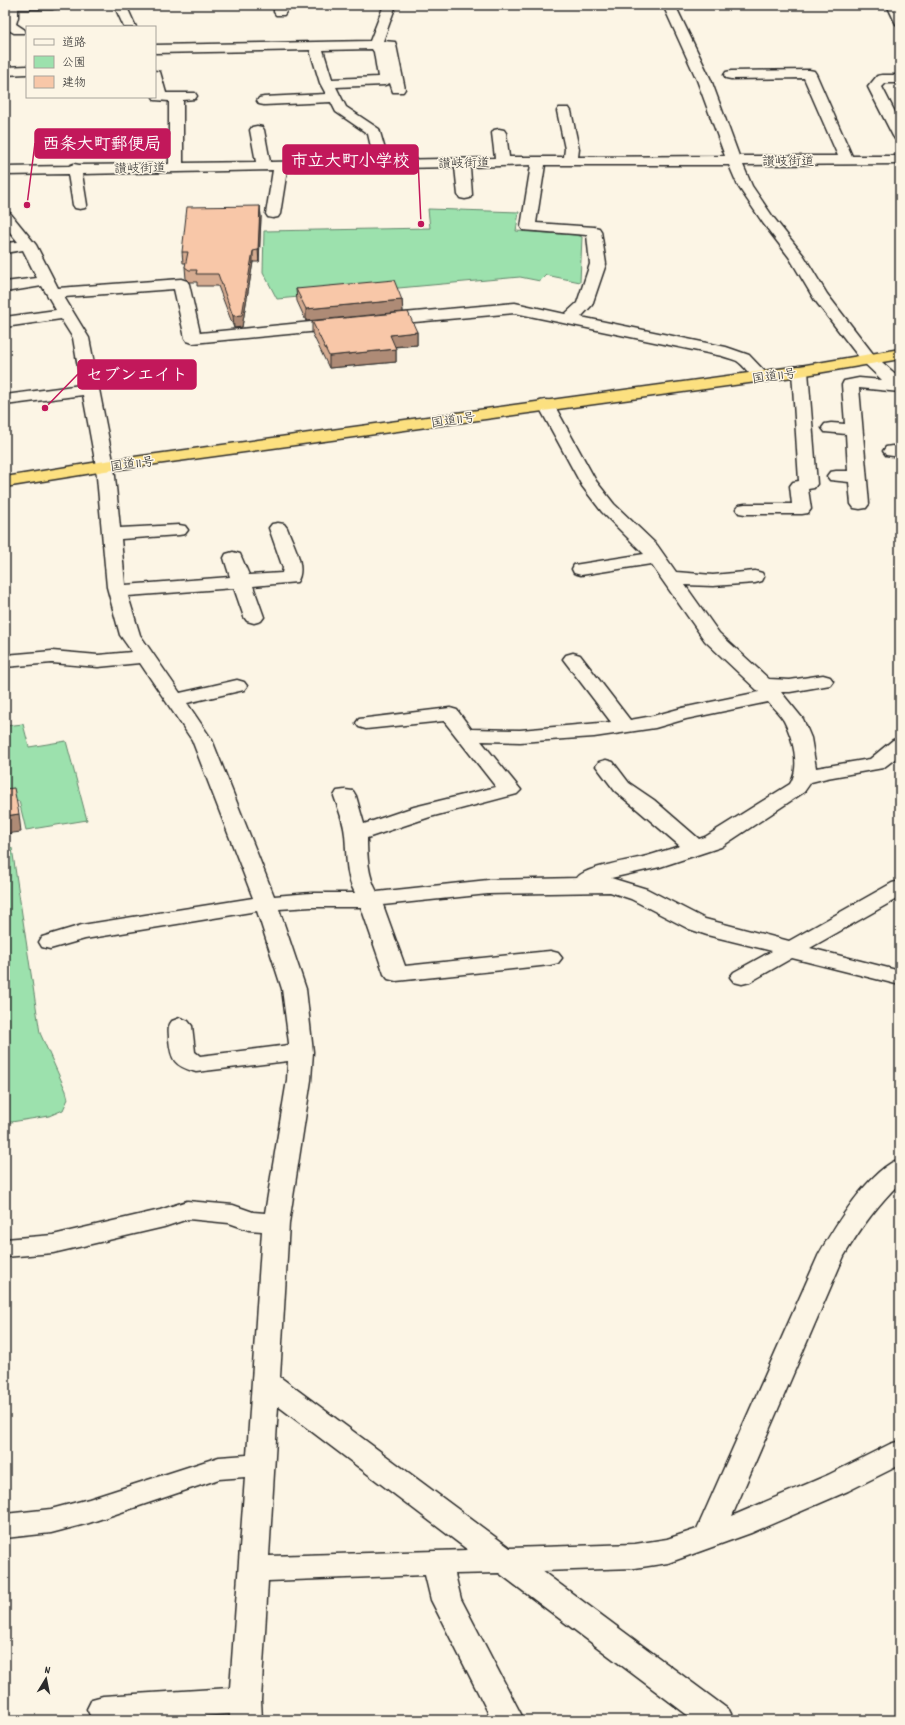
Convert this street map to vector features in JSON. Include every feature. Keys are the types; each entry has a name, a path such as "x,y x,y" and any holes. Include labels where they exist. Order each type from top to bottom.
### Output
{"highway":[{"name":"国道11号","path":"5,479 223,451 546,405 762,377 868,358 900,354"}],"street":[{"path":"19,30 9,25 12,17 8,6 52,5"},
{"path":"120,5 130,26"},
{"path":"375,45 390,5"},
{"path":"669,5 704,80 734,161 745,186 768,220 796,256 820,296 868,358 899,386"},
{"path":"893,5 900,21"},
{"path":"281,47 282,34"},
{"path":"327,83 385,81 380,52 375,45"},
{"path":"156,49 259,53 281,47 390,45 398,89"},
{"path":"315,46 327,83 341,108 374,132 382,164"},
{"path":"5,71 26,70"},
{"path":"731,75 808,74 847,160"},
{"path":"900,79 882,79 875,87 900,136"},
{"path":"156,80 160,97 190,96"},
{"path":"176,97 176,167"},
{"path":"264,101 336,98"},
{"path":"564,111 572,149 570,161"},
{"path":"257,130 264,165"},
{"path":"499,133 503,162"},
{"name":"讃岐街道","path":"5,171 74,168 539,161 900,160"},
{"path":"539,161 528,227 594,231 598,264 584,305 570,319"},
{"path":"462,162 465,195"},
{"path":"273,214 281,165"},
{"path":"74,168 80,205"},
{"path":"5,216 28,246 50,287 81,338 105,466 117,591 130,635 202,740 266,903 294,989 301,1043 299,1080 276,1223 246,1710 103,1709"},
{"path":"5,248 28,246"},
{"path":"5,287 181,284 194,338 516,308 726,352 744,358 762,377"},
{"path":"5,322 67,313"},
{"path":"745,509 802,509 799,486 808,484 800,371"},
{"path":"860,504 850,385 859,383 899,386"},
{"path":"5,400 90,389"},
{"path":"546,405 588,482 608,508 650,549 712,637 768,690 793,719 801,738 806,765 804,778 797,788 713,842 594,876 578,885"},
{"path":"831,428 853,430"},
{"path":"836,476 857,476"},
{"path":"117,591 290,578 292,568 278,528"},
{"path":"111,534 179,530"},
{"path":"233,558 254,617"},
{"path":"581,569 656,558"},
{"path":"670,577 703,581 724,581 755,577"},
{"path":"5,661 52,657 98,661 145,658"},
{"path":"573,659 624,726"},
{"path":"465,735 520,736 594,730 655,722 768,690 823,681"},
{"path":"175,700 237,686"},
{"path":"356,834 422,812 510,790 465,735 450,714 366,723"},
{"path":"804,778 824,772 876,764 892,753 900,744"},
{"path":"606,766 622,787 646,805 696,848"},
{"path":"345,796 356,834 356,854 362,885 370,900 396,974 550,958"},
{"path":"50,942 82,932 266,903 311,900 370,900 488,887 601,884 626,889 639,894 697,924 900,978"},
{"path":"742,977 900,888"},
{"path":"180,1026 183,1056 196,1064 301,1052"},
{"path":"708,1537 831,1256 849,1225 876,1191 900,1168"},
{"path":"5,1248 53,1244 164,1218 187,1210 233,1214 249,1221 276,1223"},
{"path":"266,1381 718,1720"},
{"path":"254,1569 635,1556 668,1551 740,1525 838,1483 900,1452"},
{"path":"5,1526 51,1521 89,1511 219,1468 260,1464"},
{"path":"437,1562 446,1600 508,1720"}],"green space":[{"path":"428,209 519,212 516,231 577,235 582,237 580,282 546,275 540,281 520,277 277,299 263,272 264,231 430,228"},
{"path":"23,724 29,747 66,741 87,820 26,830 19,801 5,803 5,726"},
{"path":"5,845 12,848 40,1033 66,1091 68,1099 63,1110 49,1116 5,1123"}],"building":[{"path":"260,206 258,250 253,251 242,315 233,316 218,274 196,274 197,270 189,270 185,267 188,252 182,252 187,207"},
{"path":"394,280 402,300 306,309 296,289"},
{"path":"408,312 417,332 390,335 396,349 329,356 312,321"},
{"path":"14,788 19,814 5,816 5,789"}],"place":[{"name":"西条大町郵便局","path":"27,205"},
{"name":"市立大町小学校","path":"421,224"},
{"name":"セブンエイト","path":"45,408"}]}
